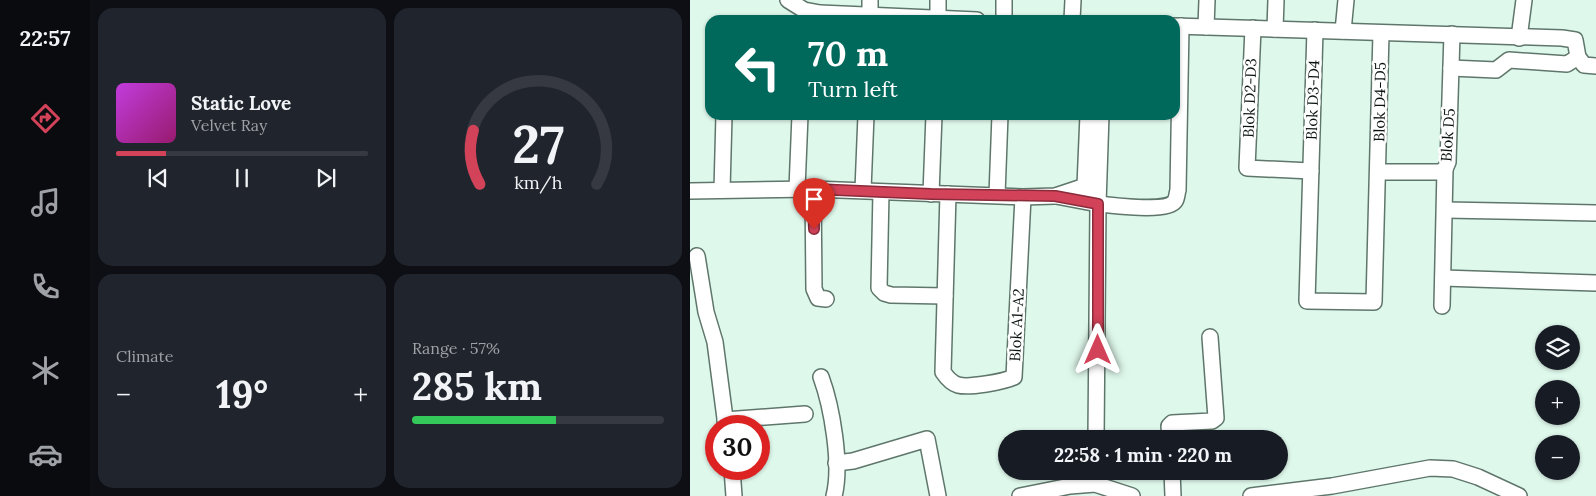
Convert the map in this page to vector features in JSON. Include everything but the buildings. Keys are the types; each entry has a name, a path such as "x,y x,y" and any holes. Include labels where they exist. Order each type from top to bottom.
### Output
{"street":[{"path":"788,0 804,10 820,13 870,12 899,15"},
{"path":"938,0 938,15"},
{"path":"1004,0 1004,15"},
{"path":"1072,15 1073,0"},
{"path":"1206,27 1207,0"},
{"path":"1275,29 1276,0"},
{"path":"1343,31 1346,0"},
{"path":"1519,38 1524,0"},
{"path":"1180,26 1452,34 1575,40 1578,57 1584,65 1596,66"},
{"name":"Blok D2-D3","path":"1253,28 1247,168 1311,171"},
{"name":"Blok D3-D4","path":"1315,30 1307,301 1374,302 1379,172"},
{"name":"Blok D4-D5","path":"1379,172 1381,33"},
{"name":"Blok D5","path":"1379,172 1440,172 1445,170 1448,162 1452,34"},
{"path":"1451,68 1496,70 1509,60 1567,64 1578,57"},
{"path":"722,190 724,120"},
{"path":"797,189 800,120"},
{"path":"863,190 866,120"},
{"path":"931,194 934,120"},
{"path":"997,195 1000,120"},
{"path":"1088,120 1085,186 1098,204"},
{"path":"1096,430 1098,204 1101,120"},
{"path":"690,191 813,189 931,194 1055,196 1098,204 1158,208 1170,206 1176,201 1178,190 1178,120"},
{"path":"1442,306 1445,170"},
{"path":"1055,196 1085,186"},
{"path":"813,189 814,288 818,298 826,299"},
{"path":"881,192 879,288 884,293 891,295 945,296"},
{"name":"Blok A1-A2","path":"948,194 943,372 949,381 959,386 1005,381 1014,377 1023,196"},
{"path":"1445,210 1596,213"},
{"path":"697,256 706,312 715,342 725,415"},
{"path":"1443,278 1596,283"},
{"path":"1169,430 1169,426 1172,422 1212,421 1216,418 1210,337"},
{"path":"821,376 829,401 836,463 836,488 834,496"},
{"path":"770,418 805,414"},
{"path":"836,463 853,461 927,439 938,496"},
{"path":"1251,496 1332,486 1430,468 1453,470 1478,477 1519,496"},
{"path":"733,480 734,496"},
{"path":"1020,496 1070,486 1089,480"},
{"path":"1099,480 1132,496"},
{"path":"1172,480 1173,496"}],"route":[{"path":"814,229 813,189 931,194 1055,196 1098,204 1098,350"}]}
